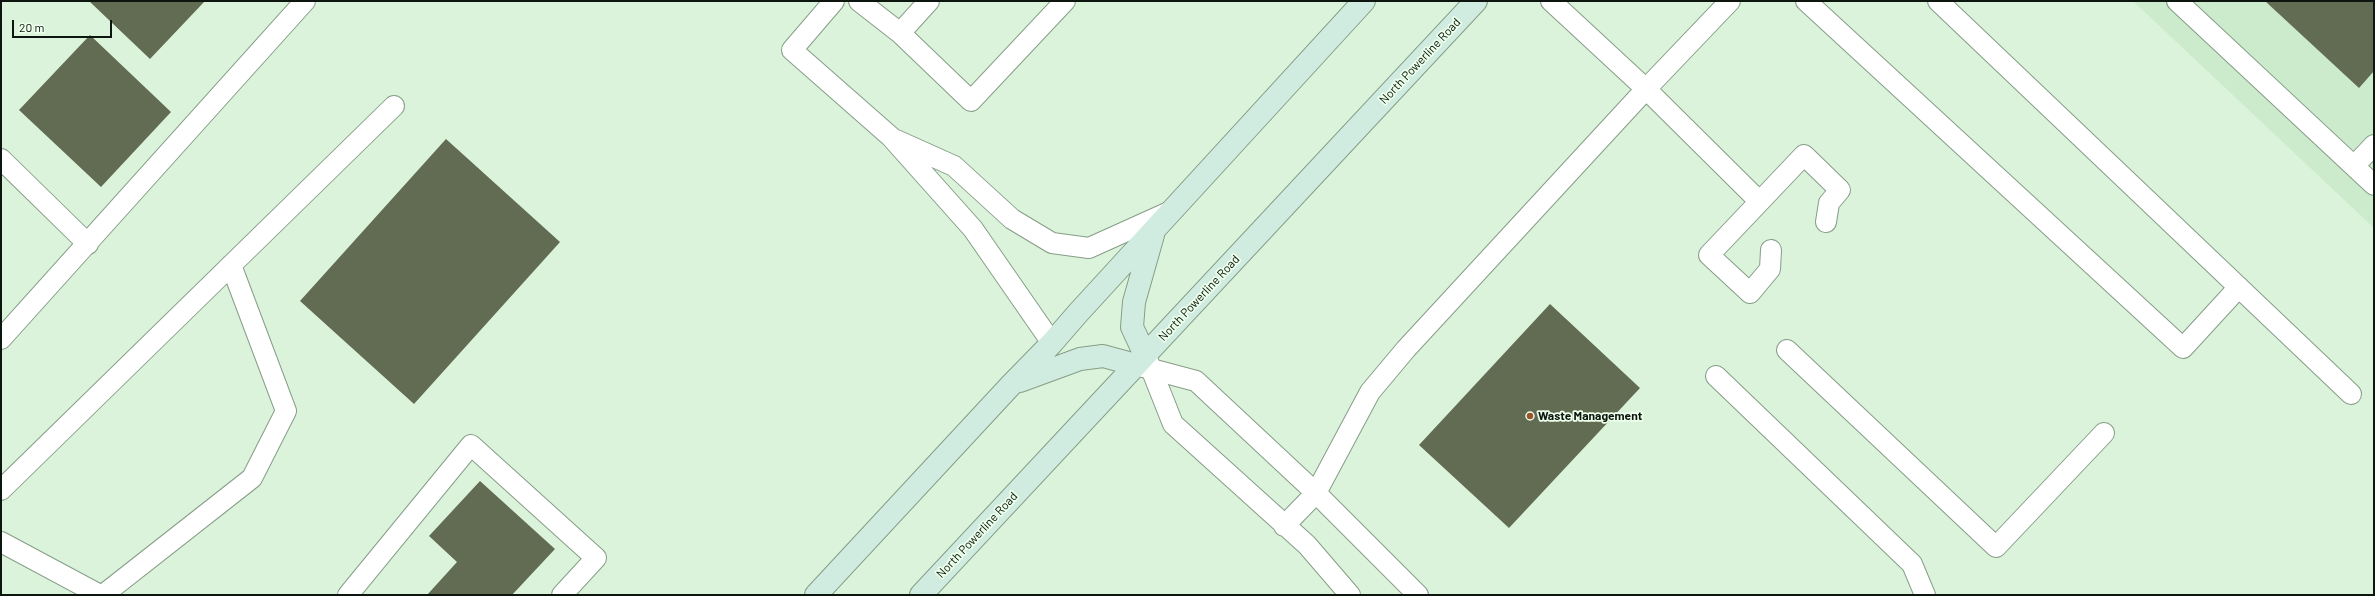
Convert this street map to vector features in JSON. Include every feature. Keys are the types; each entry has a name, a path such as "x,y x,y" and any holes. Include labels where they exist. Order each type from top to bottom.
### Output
{"main road":[{"path":"816,595 1010,386 1052,343 1364,1"},
{"name":"North Powerline Road","path":"921,595 1144,364 1476,1"},
{"path":"1010,386 1048,369 1080,359 1104,356 1144,364 1132,327 1134,302 1154,230"}],"lane":[{"path":"834,1 792,50 891,137 973,229 1052,343"},
{"path":"859,1 900,33 971,101 1065,1"},
{"path":"900,33 929,1"},
{"path":"1551,1 1646,89 1759,201"},
{"path":"1284,526 1316,493 1370,392 1406,349 1646,89 1730,1"},
{"path":"1806,1 2183,348 2239,287"},
{"path":"1938,1 2351,394"},
{"path":"2177,1 2374,185"},
{"path":"1,339 88,244 295,4"},
{"path":"1,490 394,106"},
{"path":"891,137 954,166 1012,219 1052,243 1089,248 1171,211"},
{"path":"2354,166 2374,145"},
{"path":"1776,262 1750,293 1709,255 1804,155 1840,190 1822,211"},
{"path":"1,159 88,244"},
{"path":"103,595 252,478 286,411 231,265"},
{"path":"1787,350 1996,547 2104,433"},
{"path":"1144,364 1196,381 1316,493 1418,595"},
{"path":"1144,364 1173,424 1284,526 1307,545 1350,595"},
{"path":"1716,376 1912,564 1925,595"},
{"path":"348,595 471,445 596,558 562,595"},
{"path":"1,542 100,595"}],"shaded area":[{"path":"2133,1 2374,1 2374,228"}],"building":[{"path":"89,1 205,1 150,59"},
{"path":"2265,1 2374,1 2374,71 2359,88"},
{"path":"90,35 171,112 101,187 19,110"},
{"path":"446,139 560,242 414,404 300,301"},
{"name":"Waste Management","path":"1550,304 1640,388 1509,528 1419,445"},
{"path":"480,481 555,549 512,595 427,595 457,562 429,536"}],"place":[{"name":"Waste Management","path":"1530,416"}]}
